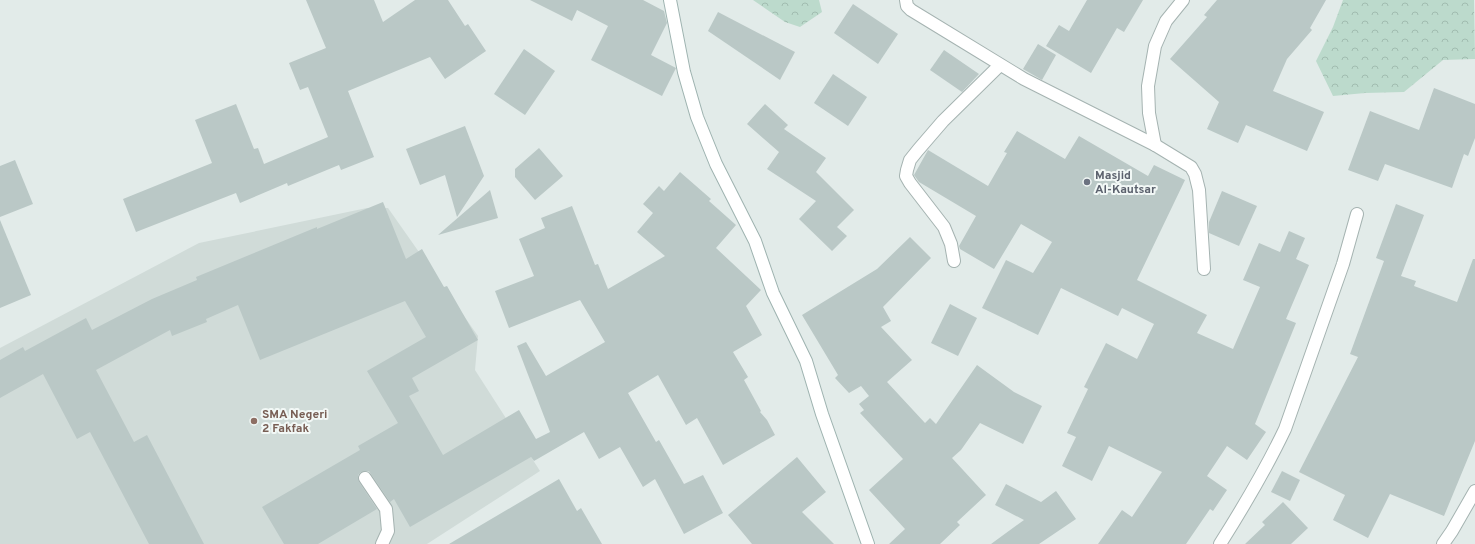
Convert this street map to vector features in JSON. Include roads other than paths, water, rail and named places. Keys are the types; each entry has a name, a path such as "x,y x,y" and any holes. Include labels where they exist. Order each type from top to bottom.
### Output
{"street":[{"path":"670,0 684,72 697,117 716,164 755,241 773,293 806,361 822,414 868,544"},
{"path":"906,0 907,6 911,10 1000,65 1024,79 1155,145 1191,167 1195,174 1199,190 1204,268"},
{"path":"1155,145 1149,113 1148,86 1155,46 1166,21 1182,0"},
{"path":"954,262 951,244 944,227 910,183 906,176 906,170 914,155 943,121 1000,65"},
{"path":"1220,544 1274,453 1285,429 1340,271 1357,214"},
{"path":"365,478 386,509 388,531 382,544"},
{"path":"1442,544 1456,525 1475,491"}],"place":[{"name":"Masjid Al-Kautsar","path":"1087,182"},
{"name":"SMA Negeri 2 Fakfak","path":"254,421"}]}
